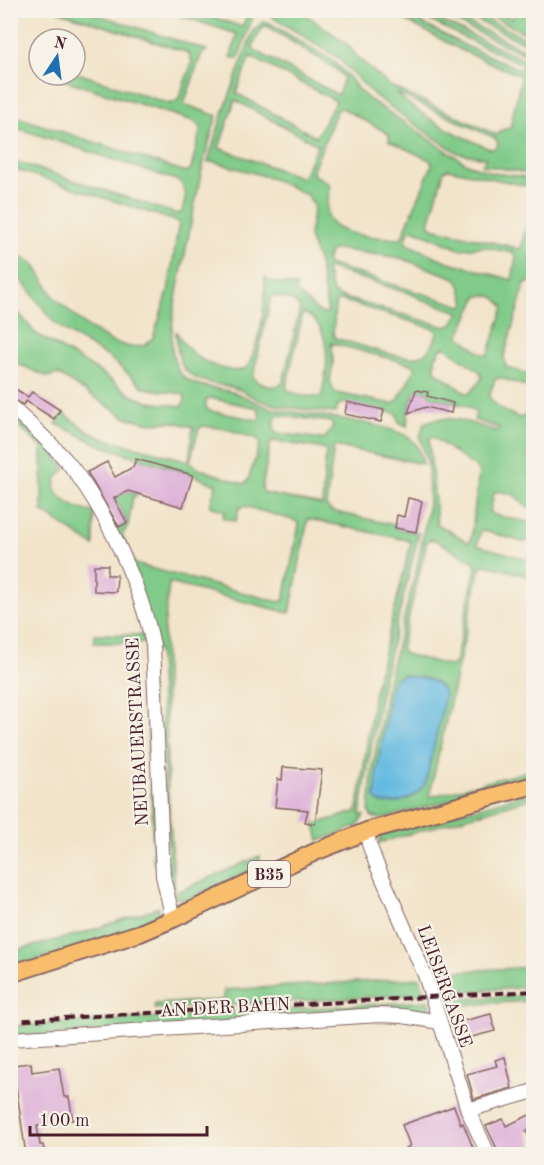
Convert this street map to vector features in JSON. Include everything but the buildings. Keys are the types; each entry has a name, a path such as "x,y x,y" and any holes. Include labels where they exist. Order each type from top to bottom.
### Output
{"main road":[{"name":"B35","path":"10,974 96,948 173,919 315,852 367,831 534,785"}],"street":[{"name":"NEUBAUERSTRASSE","path":"10,406 40,433 70,466 100,510 137,588 147,615 153,645 163,876 173,919"},
{"name":"LEISERGASSE","path":"367,831 375,862 425,975 468,1110 488,1155"},
{"name":"AN DER BAHN","path":"10,1039 379,1015 441,1022"},
{"path":"468,1110 534,1091"}],"green space":[{"path":"57,11 86,11 207,50 201,55 184,104 217,116 199,185 174,312 172,349 175,363 181,374 193,383 225,390 269,408 349,420 390,429 406,435 415,443 423,464 334,446 326,506 331,511 395,525 395,528 419,533 382,684 360,815 364,815 358,826 319,841 315,824 355,812 358,808 374,693 411,543 407,540 308,519 290,613 169,583 164,630 168,791 175,893 169,875 159,654 115,530 127,522 114,498 128,491 138,494 133,497 128,526 122,535 135,564 279,602 284,600 299,525 296,521 244,506 239,508 236,521 223,518 225,511 210,506 216,485 193,475 102,446 56,424 63,413 101,438 189,461 193,427 174,422 150,423 125,417 58,374 48,377 11,361 10,302 35,333 100,372 131,395 148,402 181,406 184,403 183,394 142,386 110,358 66,332 53,321 19,277 10,271 11,250 34,264 54,297 87,327 110,341 130,347 143,346 153,338 168,292 179,222 11,168 11,160 177,214 182,212 185,199 182,185 179,181 11,126 11,115 186,172 191,169 201,128 193,121 86,87 87,76 170,104 178,100 192,63 186,52","holes":["210,398 258,408 260,417 258,420 210,411 206,408 206,400","279,415 331,422 333,426 322,439 276,433 274,428 275,419","203,426 226,429 258,439 260,444 248,480 244,484 197,468 190,461 199,428","273,441 326,449 322,505 264,493 262,488 270,444"]},
{"path":"165,11 195,11 242,27 249,11 254,13 238,59 231,57 237,34"},
{"path":"263,11 301,11 347,44 358,58 390,86 497,135 502,130 510,128 521,79 519,75 463,51 388,11 398,11 466,46 521,70 522,64 411,11 421,11 524,60 526,55 433,11 445,11 533,54 534,126 529,148 530,154 533,155 533,174 482,165 486,158 458,153 375,96 337,57","holes":["396,93 495,138 498,143 496,148 490,149 429,118"]},
{"path":"457,11 471,11 527,39 529,35 482,11 498,11 512,19 515,14 508,11 533,11 533,47"},
{"path":"263,22 268,22 333,61 351,79 358,90 370,100 467,164 493,173 533,178 533,190 532,187 448,169 444,171 429,223 432,228 521,249 533,197 533,282 525,283 504,357 506,367 533,376 533,447 526,456 533,465 533,508 529,508 514,495 498,491 494,493 490,511 494,515 533,523 533,540 523,542 481,530 477,545 533,561 533,577 485,565 480,568 429,797 533,770 533,778 381,819 372,817 369,812 372,772 387,685 417,567 429,504 428,464 420,437 424,423 451,419 470,422 497,431 499,428 474,420 476,413 467,406 430,397 428,392 417,390 414,394 409,407 407,426 399,422 397,414 347,402 338,405 336,413 268,403 237,389 196,378 183,367 178,352 176,331 187,347 206,362 233,370 247,367 261,325 265,277 269,281 297,286 296,292 313,307 324,314 328,312 319,264 309,237 314,205 307,195 268,177 208,162 253,31","holes":["267,26 336,69 344,78 338,95 254,50 253,45 263,27","250,56 336,101 316,137 236,93","235,100 318,145 302,178 219,148","342,108 389,134 389,141 430,160 432,165 402,237 399,239 350,233 334,225 327,212 330,187 328,183 313,174 337,110","413,229 459,249 485,247 513,253 516,257 512,280 446,261 407,244 409,230","337,249 400,258 455,278 460,285 465,303 462,306 328,264 326,259 331,251","328,268 459,312 453,324 446,327 333,293 326,270","485,295 494,297 504,307 488,355 482,354 459,336 477,297","271,296 287,299 300,308 283,383 271,386 259,383 253,377","341,300 435,329 437,334 430,349 420,356 407,357 387,353 335,338 333,333 336,302","303,313 313,319 324,338 327,363 321,397 301,396 286,389","331,343 414,365 415,369 398,400 393,404 336,393 331,383 333,364","445,347 480,372 482,378 470,393 466,393 435,371 435,358 441,348","500,378 529,387 531,391 525,416 520,418 495,404 489,396 495,379","433,437 479,470 471,540 468,542 437,524 429,439","433,539 473,561 476,567 455,663 450,666 405,654 401,649 427,541"]},
{"path":"11,414 45,444 66,469 55,484 61,498 77,507 94,512 94,546 42,511 42,448 11,419"},
{"path":"94,634 146,635 149,646 157,868 153,861 151,763 148,756 147,643 94,643"},
{"path":"533,792 533,798 379,843 381,837 386,833"},
{"path":"260,856 259,867 186,900 177,899 175,893"},
{"path":"159,907 158,918 138,927 11,968 10,952 86,932"},
{"path":"533,967 533,987 437,993 430,973"},
{"path":"420,978 426,994 155,1009 155,1004 224,1000 224,990"},
{"path":"533,995 533,1001 442,1006 440,1000"},
{"path":"428,1001 431,1012 429,1015 13,1037 12,1026"}],"water":[{"path":"403,675 434,682 445,695 426,782 418,792 407,799 394,803 381,803 375,798 377,772 391,686 395,678"}],"railway":[{"path":"10,1021 534,991"}]}
